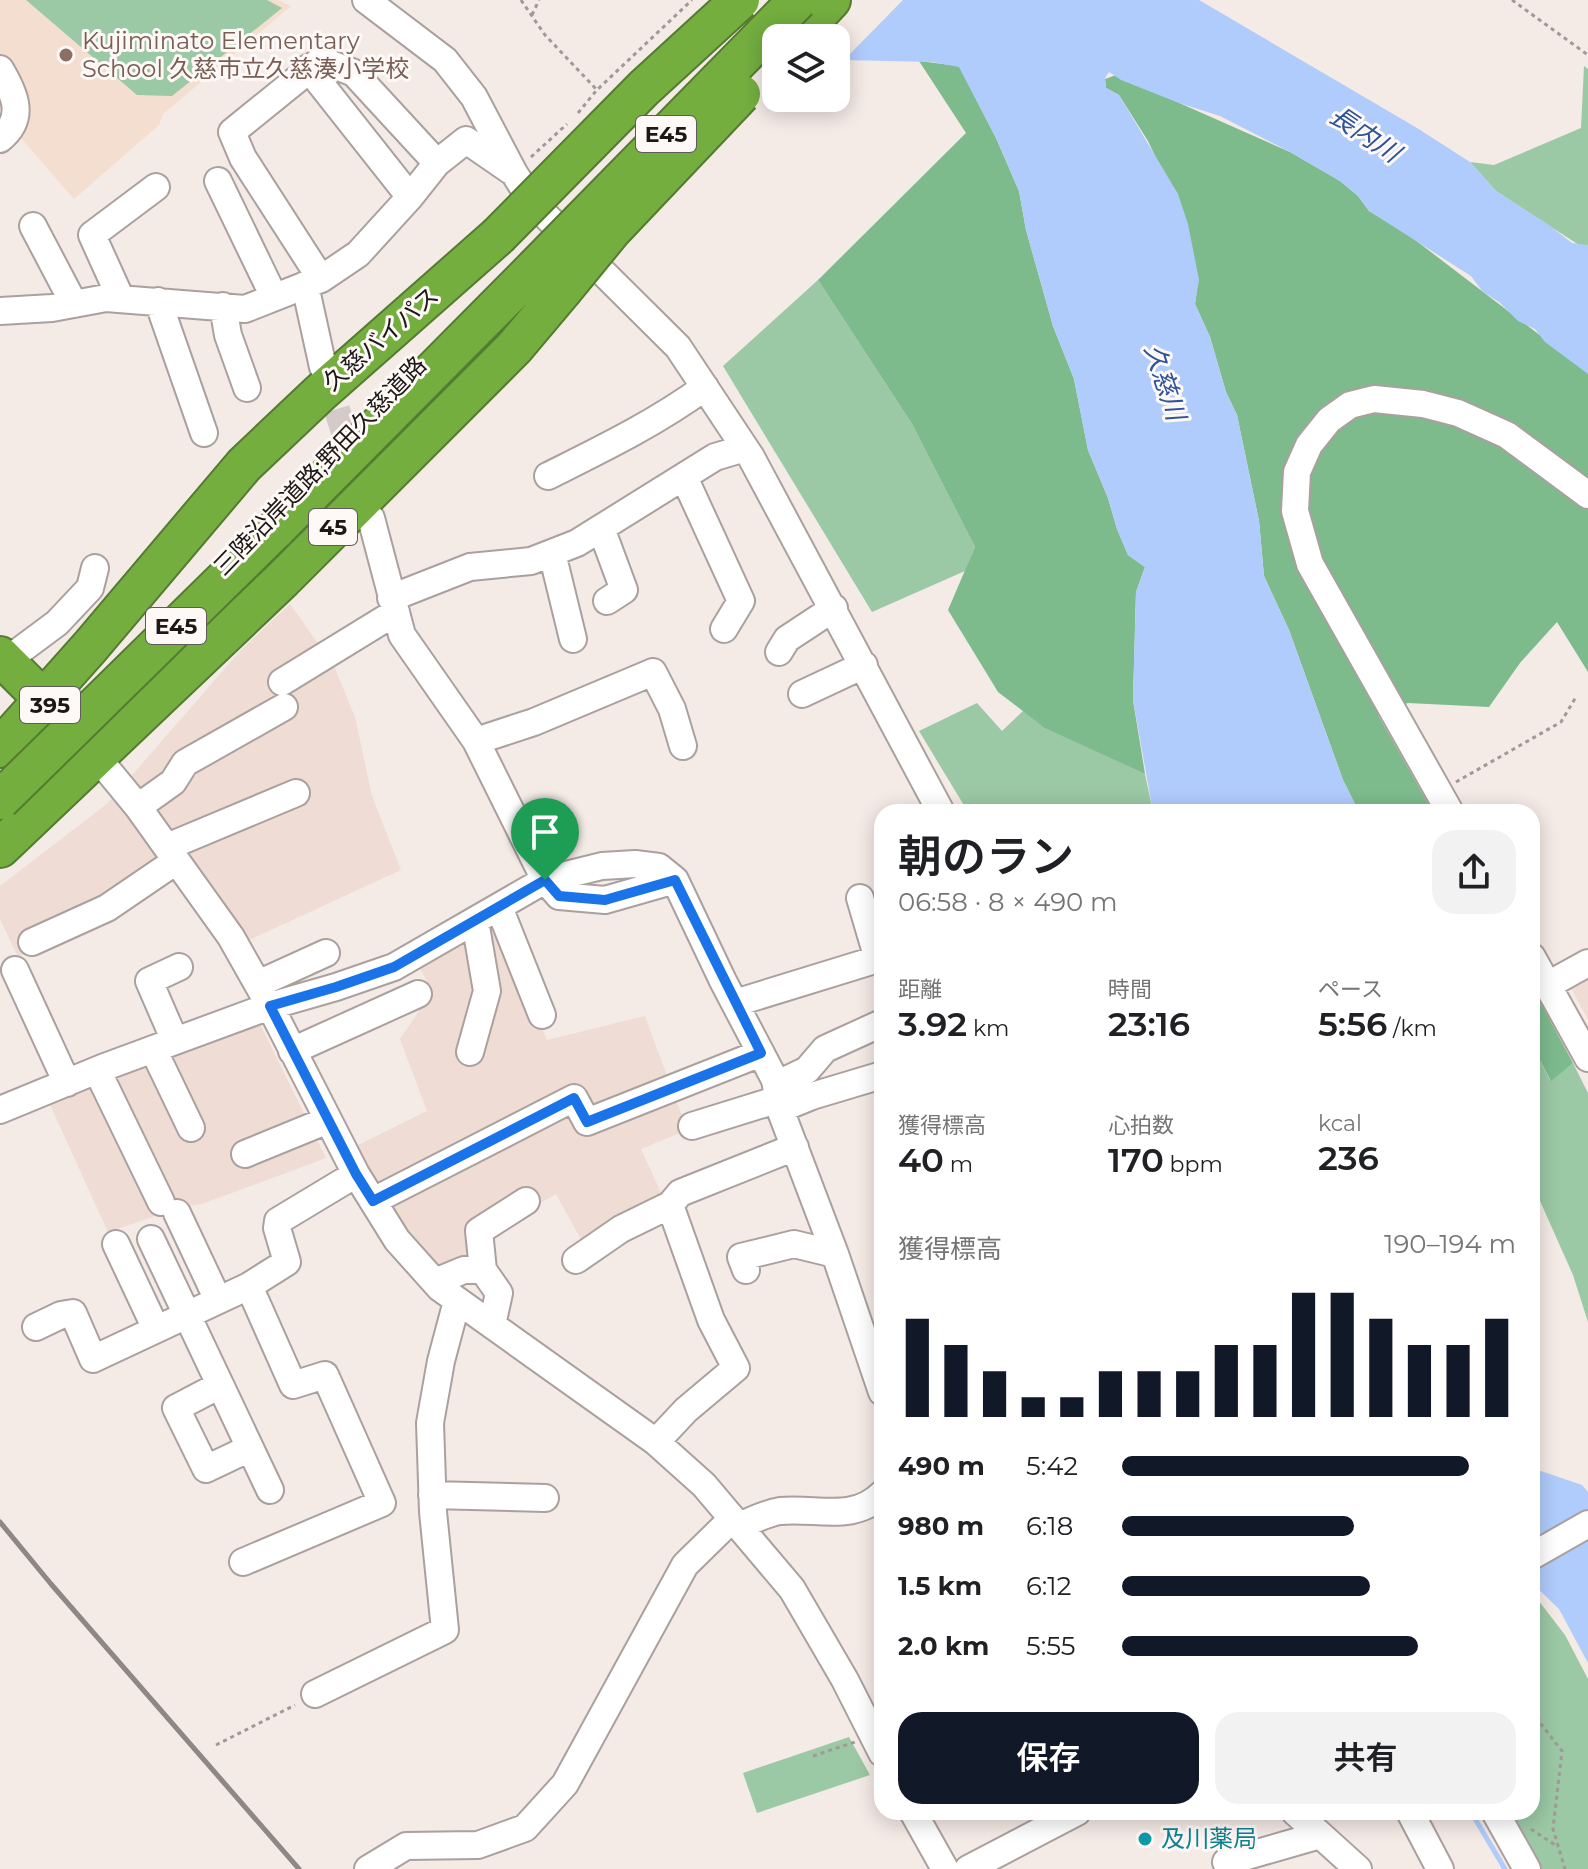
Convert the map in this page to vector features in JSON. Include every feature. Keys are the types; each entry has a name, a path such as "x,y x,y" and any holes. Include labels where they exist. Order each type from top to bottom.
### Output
{"highway":[{"name":"久慈バイパス","path":"0,848 387,475 514,348 526,261 644,88 740,0"},
{"name":"三陸沿岸道路;野田久慈道路","path":"0,800 269,528 773,0"},
{"name":"三陸沿岸道路;野田久慈道路","path":"526,261 799,0"},
{"path":"612,230 692,126 799,0"},
{"path":"808,24 831,0"},
{"name":"久慈バイパス","path":"0,748 244,465 320,393 526,261 612,230 762,73"},
{"name":"395","path":"4,661 96,756"}],"street":[{"path":"366,0 445,60 474,97 533,203 678,347 745,448 834,608 937,804"},
{"path":"323,367 313,282 243,158 232,132 321,60 354,73 437,163"},
{"path":"308,68 410,197"},
{"path":"0,69 15,96 17,116 9,132 0,139"},
{"path":"0,311 106,298 245,309 313,282 358,254 437,163 466,140 514,173"},
{"path":"218,181 274,297"},
{"path":"121,299 92,235 156,187"},
{"path":"33,226 74,304"},
{"path":"158,301 204,433"},
{"path":"223,306 228,335 247,388"},
{"path":"548,476 678,407 705,387"},
{"path":"1444,802 1310,564 1295,511 1297,472 1309,445 1329,420 1350,405 1374,399 1423,404 1458,413 1507,435 1588,495"},
{"path":"138,807 173,782 185,763 283,694 394,605 470,567 531,561 577,543 715,457 745,448"},
{"path":"684,477 741,601 724,629"},
{"path":"371,518 402,635 476,741 545,880"},
{"path":"601,528 624,590 607,601"},
{"path":"552,553 573,639"},
{"path":"4,661 57,623 90,588 95,568"},
{"path":"779,652 787,639 834,608"},
{"path":"802,694 864,665"},
{"path":"476,741 534,722 653,672 672,709 683,746"},
{"path":"96,756 138,807 231,937 356,1174 397,1240 457,1301 656,1442 704,1485 792,1589 874,1737"},
{"path":"32,942 107,908 142,886 171,854 296,793"},
{"path":"264,995 336,987 394,967 545,880 602,866 635,864 659,867 675,880 761,1053 874,1369"},
{"path":"860,898 874,945"},
{"path":"499,907 542,1015"},
{"path":"470,1052 487,991 475,921"},
{"path":"0,1110 164,1045 264,995 326,953"},
{"path":"735,1003 874,960"},
{"path":"1548,985 1588,963"},
{"path":"179,967 149,981 164,1045 191,1128"},
{"path":"15,970 67,1083"},
{"path":"1540,971 1588,1058"},
{"path":"292,1051 418,994"},
{"path":"778,1098 825,1049 874,1027"},
{"path":"373,1201 574,1098 587,1122 761,1053"},
{"path":"97,1070 218,1300"},
{"path":"692,1126 778,1098 812,1096 874,1077"},
{"path":"245,1154 328,1120"},
{"path":"576,1260 621,1229 670,1205 680,1193 795,1147"},
{"path":"36,1327 73,1313 93,1359 249,1286 287,1262 277,1228 278,1221 356,1174"},
{"path":"492,1325 499,1293 483,1270 479,1231 526,1201"},
{"path":"656,1442 686,1410 736,1368 711,1320 670,1205"},
{"path":"151,1239 270,1490"},
{"path":"116,1244 156,1329"},
{"path":"746,1270 741,1257 794,1244 835,1254"},
{"path":"435,1282 464,1270 483,1270"},
{"path":"243,1562 382,1503 325,1375 293,1385 249,1286"},
{"path":"315,1694 445,1630 432,1495 430,1423 441,1361 457,1301"},
{"path":"220,1385 176,1408 206,1469 250,1448"},
{"path":"432,1495 545,1498"},
{"path":"368,1869 406,1846 478,1845 525,1828 565,1784 685,1565 735,1523 779,1511 850,1511 861,1509 874,1500"},
{"path":"850,1511 874,1521"},
{"path":"1540,1551 1588,1524"},
{"path":"917,1820 945,1869"},
{"path":"968,1869 1062,1820"},
{"path":"1304,1820 1358,1869"},
{"path":"1414,1820 1440,1869"},
{"path":"1499,1820 1527,1869"},
{"path":"1226,1862 1320,1835"}],"path":[{"path":"521,0 545,35 597,90"},
{"path":"532,15 539,0"},
{"path":"514,173 692,0"},
{"path":"1512,0 1588,55"},
{"path":"1444,802 1561,722 1576,697"},
{"path":"216,1745 315,1694"},
{"path":"1540,1721 1562,1751 1553,1829 1565,1869"},
{"path":"813,1756 874,1746"},
{"path":"1527,1826 1558,1847"}],"shaded area":[{"path":"0,0 278,0 291,6 163,114 159,125 74,199 0,109"},
{"path":"290,604 334,666 355,717 372,796 401,870 249,940 168,877 18,957 0,919 0,886 108,803 240,651"},
{"path":"495,917 547,1040 645,1016 687,1130 641,1149 663,1197 583,1243 556,1194 485,1235 474,1260 436,1273 403,1230 352,1148 427,1111 400,1039 419,1011 429,985 416,961"},
{"path":"1588,955 1588,1020 1561,969"},
{"path":"257,1018 326,1158 202,1204 182,1207 108,1232 47,1098"}],"green space":[{"path":"26,0 267,0 282,8 172,96 137,95"},
{"path":"919,61 959,66 996,138 1019,191 1026,230 1053,326 1074,379 1088,450 1128,555 1145,567 1136,592 1133,700 1145,774 1045,728 998,692 948,610 975,547 912,424 818,280 966,133"},
{"path":"1584,66 1588,69 1588,245 1579,245 1496,191 1470,162 1494,165 1581,128"},
{"path":"1116,75 1290,152 1340,181 1358,196 1369,211 1406,233 1588,372 1588,672 1557,622 1520,663 1489,707 1408,703 1378,715 1428,804 1355,804 1343,780 1289,630 1264,576 1259,521 1237,415 1195,304 1198,280 1163,173 1148,141 1119,95 1106,88 1105,79"},
{"path":"818,280 912,424 975,547 965,571 872,612 723,366"},
{"path":"977,703 1002,731 1023,711 1055,732 1145,774 1151,804 963,804 919,731"},
{"path":"1540,1002 1573,1063 1551,1081 1540,1061"},
{"path":"1540,1061 1550,1080 1573,1063 1588,1093 1588,1322 1573,1275 1540,1201"},
{"path":"1540,1602 1565,1635 1588,1679 1588,1869 1542,1869 1514,1820 1540,1820"},
{"path":"849,1737 870,1775 757,1813 743,1773"}],"water":[{"path":"903,0 1199,0 1417,128 1470,162 1496,191 1572,243 1588,245 1588,374 1545,342 1535,329 1518,321 1499,302 1483,292 1471,276 1369,211 1358,196 1340,181 1220,116 1179,103 1121,80 1109,72 1105,78 1106,88 1119,95 1178,194 1188,224 1199,280 1195,304 1237,415 1259,521 1264,576 1289,630 1343,780 1355,804 1152,804 1133,700 1136,592 1145,567 1128,555 1088,450 1074,379 1053,326 1026,230 1019,191 998,142 959,67 932,62 850,60 850,54"},
{"path":"1540,1471 1582,1485 1588,1492 1588,1663 1559,1609 1540,1591"}],"waterway":[{"path":"1476,1820 1505,1869"}],"tunnel":[{"path":"325,372 369,511"}],"railway":[{"path":"0,1522 299,1869"}],"place":[{"name":"Kujiminato Elementary School 久慈市立久慈湊小学校","path":"66,55"},
{"name":"及川薬局","path":"1145,1839"}],"route":[{"path":"545,880 559,896 605,900 675,880 761,1053 587,1122 574,1098 373,1201 356,1174 270,1006 394,967 545,880"}],"water label":[{"name":"長内川","path":"1365,134"},
{"name":"久慈川","path":"1165,382"}]}
